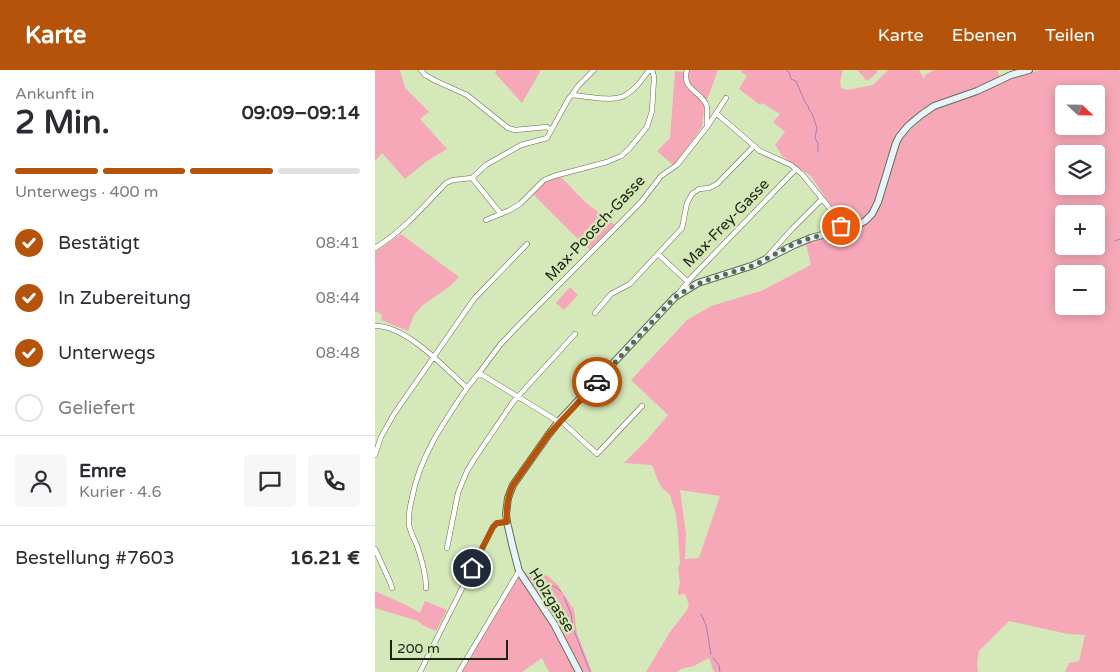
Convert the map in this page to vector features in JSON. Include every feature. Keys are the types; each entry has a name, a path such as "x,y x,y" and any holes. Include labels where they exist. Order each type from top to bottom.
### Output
{"street":[{"path":"421,70 425,75 467,95 507,128 515,130 547,127 551,130"},
{"path":"375,248 402,229 447,183 453,180 472,178 486,165 521,145 547,138 569,98 594,70"},
{"path":"486,220 520,204 545,180 607,162 621,156 647,127 653,111 654,77 650,70 638,85 623,96 612,98 572,95"},
{"path":"687,70 686,82 707,107 707,128"},
{"name":"Holzgasse","path":"579,672 554,624 519,571 507,522 507,505 510,491 549,434 676,297 699,283 755,265 788,247 811,238 861,224 872,214 878,202 896,143 903,132 921,115 939,103 977,91 1011,75 1029,70"},
{"name":"Max-Poosch-Gasse","path":"426,588 426,576 421,556 409,525 415,482 434,437 467,388 500,345 634,209 661,176 677,166 707,128 726,98"},
{"path":"716,113 765,154 786,162 795,169 812,186 835,216 842,230"},
{"path":"595,313 611,294 630,284 682,228 687,203 692,194 699,189 709,188 717,184 754,146"},
{"name":"Max-Frey-Gasse","path":"676,297 692,276 795,169"},
{"path":"472,178 501,214"},
{"path":"764,261 822,199"},
{"path":"782,240 788,247"},
{"path":"375,455 381,437 394,414 473,299 527,244"},
{"path":"657,254 688,282"},
{"path":"692,276 699,283"},
{"path":"375,326 392,329 405,336 433,357 467,388"},
{"path":"447,548 455,503 467,471 517,397 575,334"},
{"path":"479,373 560,421 597,454 642,406"},
{"path":"420,672 493,527 497,523 507,522"},
{"path":"375,548 392,588"},
{"path":"459,672 519,571"}],"shaded area":[{"path":"375,70 400,70 405,88 429,112 420,119 447,149 427,161 405,179 382,153 375,161"},
{"path":"497,70 541,70 522,103 495,73"},
{"path":"690,70 718,70 704,108 702,127 673,165 657,151 670,138 675,71 684,72"},
{"path":"742,70 843,70 840,82 841,88 847,90 873,85 888,70 919,70 924,79 925,75 934,70 997,70 1000,77 925,110 923,108 898,134 893,142 871,212 862,221 845,227 811,176 783,157 775,145 785,132 773,122 780,114 762,103 760,105 739,89 747,76 741,72"},
{"path":"857,70 876,70 878,72 867,81"},
{"path":"1043,70 1120,70 1120,672 1065,672 1069,663 1079,661 1085,635 1068,634 1009,621 979,651 978,672 714,672 709,658 677,672 646,672 689,605 685,594 678,595 680,583 678,568 680,563 678,534 676,515 670,495 659,483 652,465 624,463 668,415 631,380 687,320 711,306 761,291 811,265 806,244 869,223 878,209 898,146 906,134 932,111 1021,74","holes":["680,490 720,496 699,558 685,559 686,534"]},
{"path":"561,177 585,202 615,225 590,250 533,194 547,181"},
{"path":"401,234 459,277 449,287 423,305 414,315 408,331 381,320 382,315 375,311 375,252"},
{"path":"570,287 578,295 564,310 556,303"},
{"path":"538,568 558,585 574,610 577,633 592,672 549,672 542,658 522,672 461,672 517,577"},
{"path":"375,591 420,613 425,601 447,610 436,631 422,625 418,621 375,608"}],"waterway":[{"path":"786,70 789,72 791,79 796,81 812,113 817,128 815,138 818,143 818,152"},
{"path":"1115,241 1120,239"},
{"path":"533,574 561,592"},
{"path":"564,597 571,614 573,628 590,672"},
{"path":"701,614 706,625 711,654"},
{"path":"713,658 719,665 720,672"}],"way so far":[{"path":"597,382 675,297 704,281 764,261 794,244 842,230 841,226"}],"route":[{"path":"472,568 495,524 507,522 507,505 513,485 560,420 597,382"}]}
